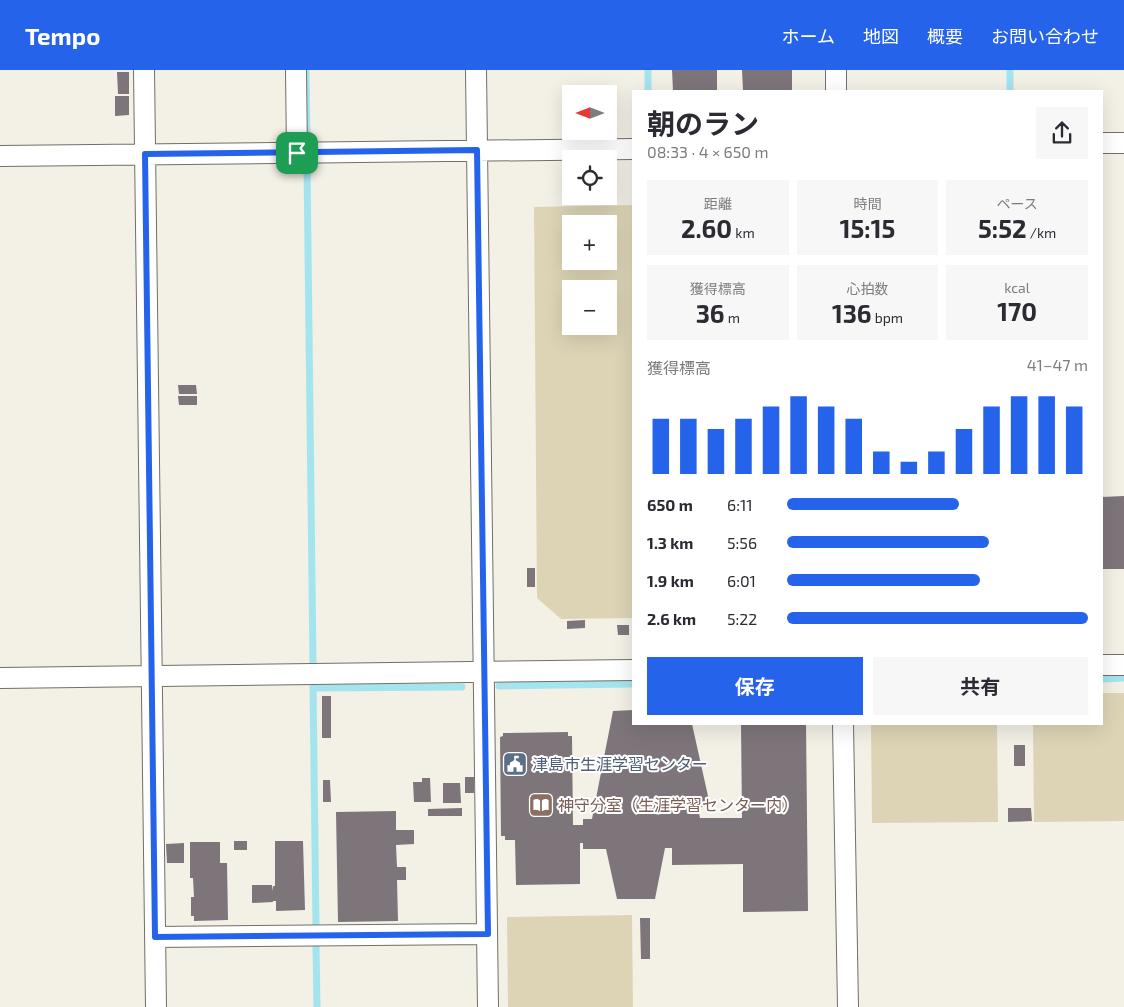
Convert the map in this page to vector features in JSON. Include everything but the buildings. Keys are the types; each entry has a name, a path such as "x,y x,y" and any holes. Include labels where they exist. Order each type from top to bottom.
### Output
{"street":[{"path":"144,70 156,1007"},
{"path":"296,70 297,153"},
{"path":"476,70 488,1007"},
{"path":"836,70 836,90"},
{"path":"1103,143 1124,143"},
{"path":"0,156 632,149"},
{"path":"1103,665 1124,665"},
{"path":"0,678 632,670"},
{"path":"843,725 848,1007"},
{"path":"155,937 488,934"}],"shaded area":[{"path":"632,205 632,618 561,619 537,598 534,207"},
{"path":"1103,693 1124,693 1124,821 1034,822 1033,725 1103,725"},
{"path":"871,725 997,725 998,822 872,823"},
{"path":"632,915 633,1007 508,1007 507,917"}],"waterway":[{"path":"306,70 307,138"},
{"path":"648,70 648,90"},
{"path":"1010,70 1010,90"},
{"path":"307,166 313,664"},
{"path":"1103,679 1124,678"},
{"path":"313,684 316,927"},
{"path":"499,686 632,684"},
{"path":"313,688 462,687"},
{"path":"316,945 317,1007"}],"place":[{"name":"津島市生涯学習センター","path":"515,764"},
{"name":"神守分室（生涯学習センター内）","path":"541,805"}],"route":[{"path":"477,150 488,934 155,937 145,154 297,153 477,150"}]}
